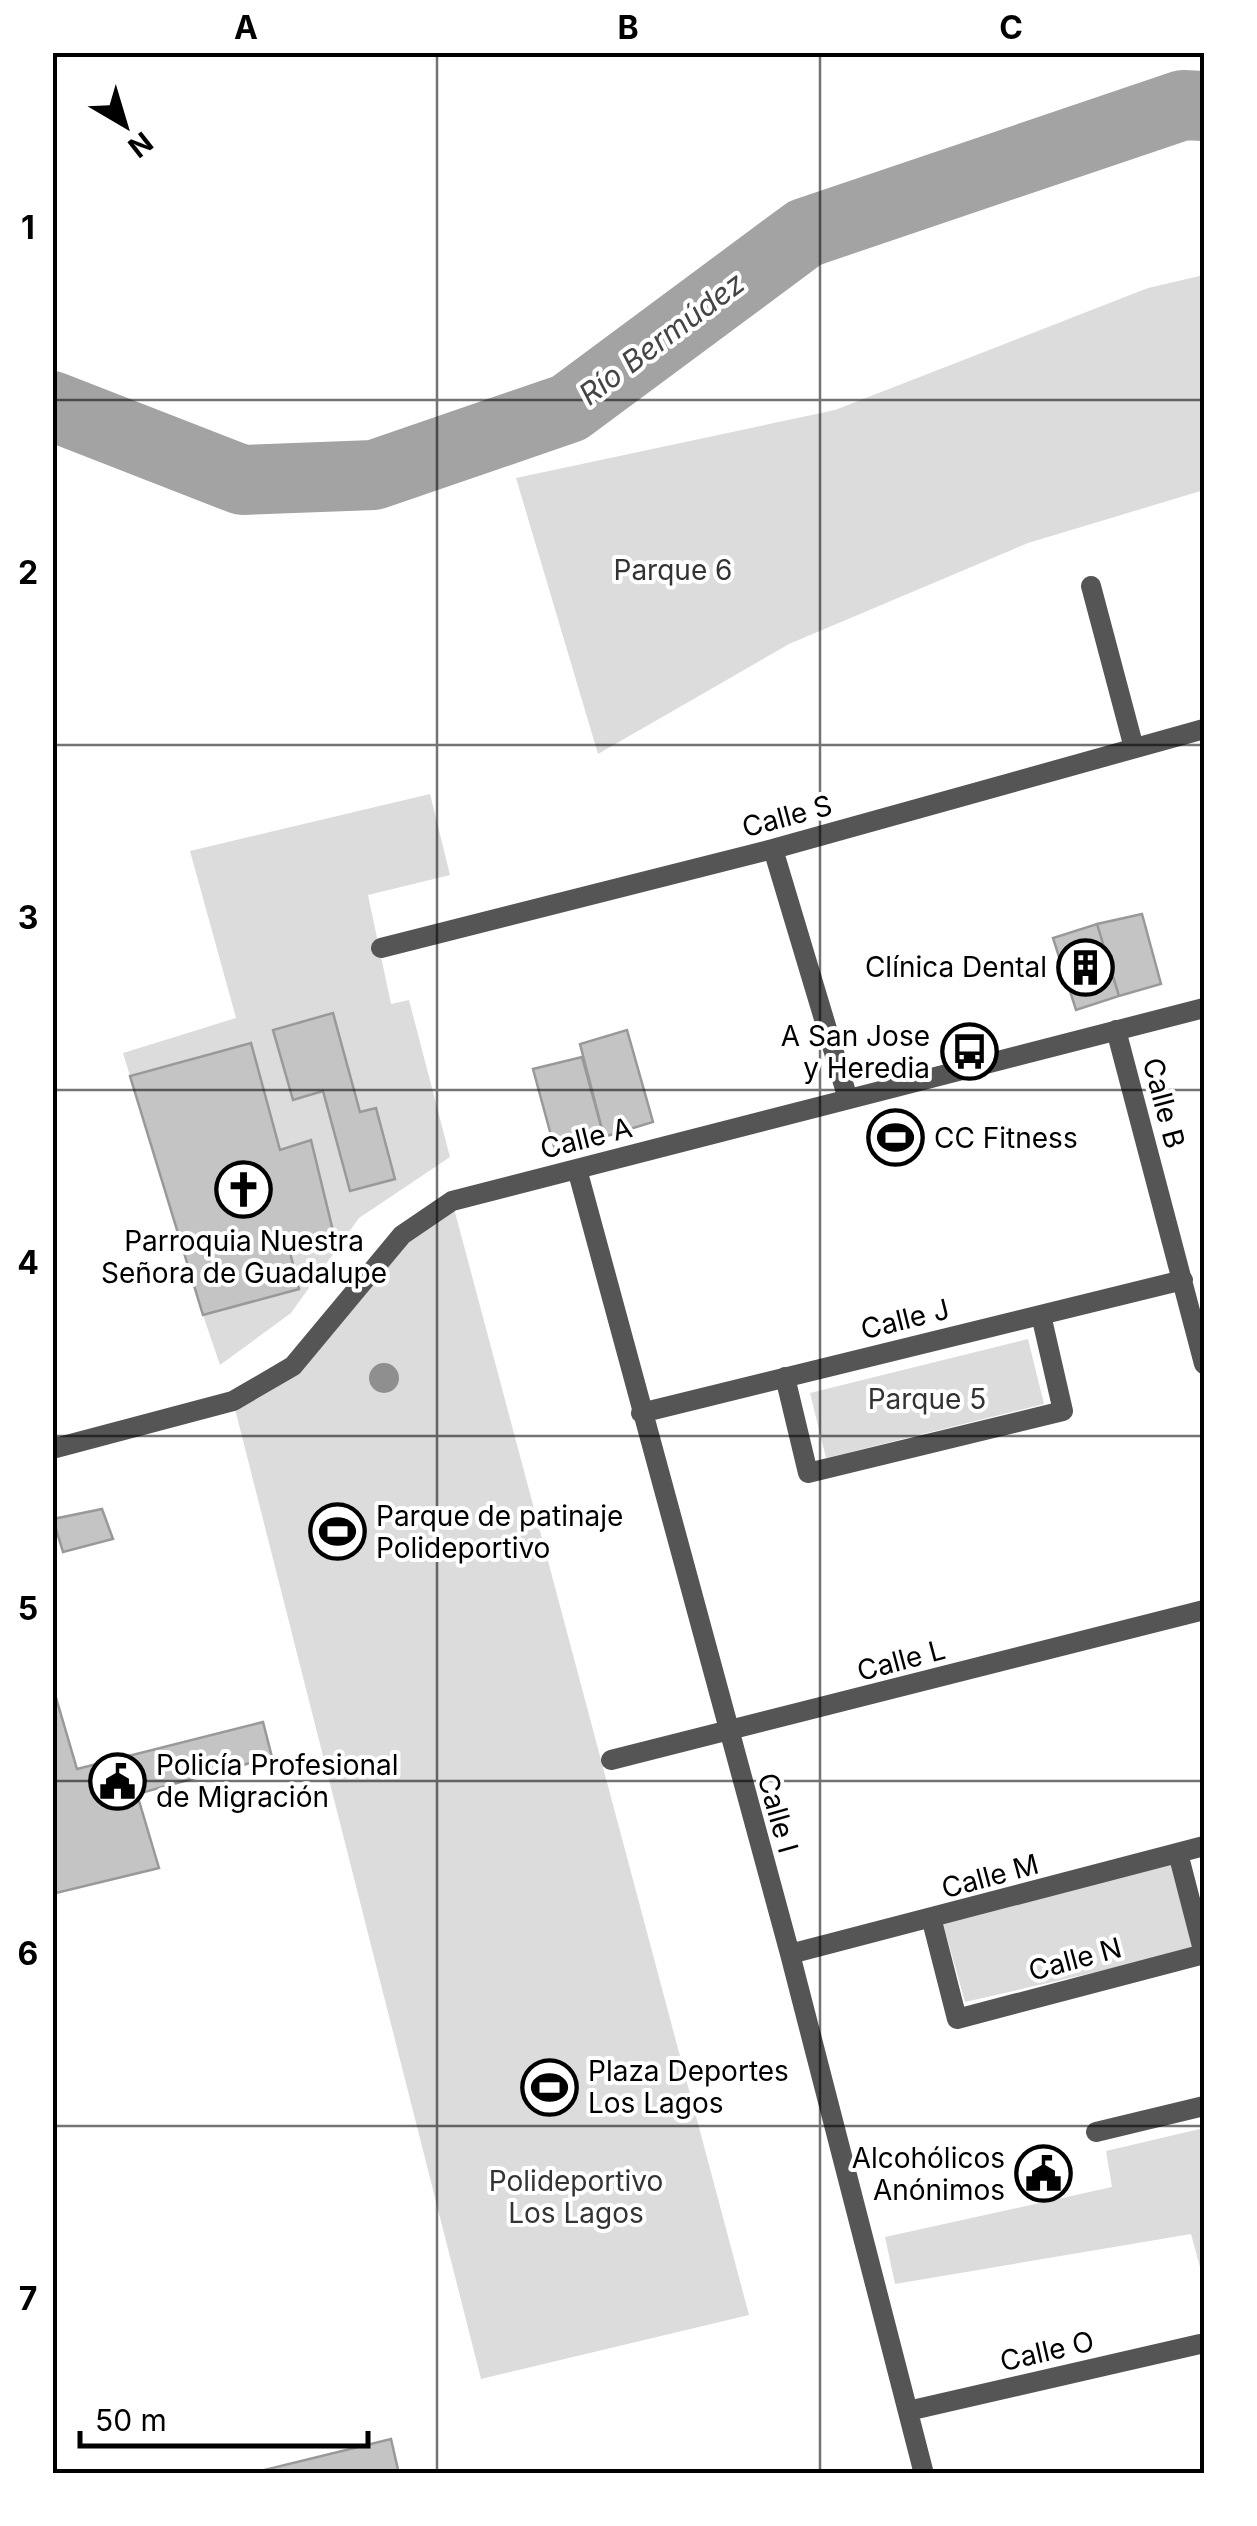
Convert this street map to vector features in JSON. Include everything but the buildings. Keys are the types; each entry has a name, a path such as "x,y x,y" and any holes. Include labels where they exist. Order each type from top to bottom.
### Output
{"street":[{"path":"1091,586 1134,748"},
{"name":"Calle S","path":"381,948 773,848 1204,729"},
{"path":"773,848 848,1100"},
{"name":"Calle A","path":"52,1448 233,1401 292,1366 402,1235 452,1201 1204,1008"},
{"name":"Calle B","path":"1116,1030 1204,1364"},
{"name":"Calle I","path":"577,1169 727,1734 790,1954 924,2474"},
{"name":"Calle J","path":"641,1414 1183,1280"},
{"path":"785,1377 808,1473 1064,1411 1041,1315"},
{"name":"Calle L","path":"611,1760 727,1734 1204,1610"},
{"name":"Calle M","path":"790,1954 1204,1846"},
{"name":"Calle N","path":"932,1920 957,2018 1204,1954 1178,1853"},
{"path":"1096,2132 1204,2106"},
{"name":"Calle O","path":"908,2411 1200,2344"}],"green space":[{"name":"Parque 6","path":"1204,275 1204,490 1028,543 789,644 598,754 516,478 835,410 1148,288"},
{"path":"430,794 450,875 368,895 391,1004 409,1000 450,1157 359,1218 291,1313 220,1365 203,1315 299,1289 288,1244 311,1140 280,1150 250,1043 130,1076 123,1053 236,1018 190,851","holes":["333,1014 360,1112 376,1108 350,1191 323,1091 292,1099 273,1030"]},
{"name":"Polideportivo Los Lagos","path":"452,1201 749,2315 481,2379 233,1401 293,1366 402,1235"},
{"name":"Parque 5","path":"1028,1339 1044,1404 826,1458 810,1393"},
{"path":"1178,1853 1197,1949 965,2002 942,1920"},
{"path":"1204,2128 1204,2282 1191,2234 895,2284 885,2237 1112,2187 1106,2151"}],"waterway":[{"name":"Río Bermúdez","path":"52,406 242,480 374,475 569,408 805,233 1183,105 1204,106"}],"place":[{"name":"Clínica Dental","path":"1086,967"},
{"name":"A San Jose y Heredia","path":"969,1052"},
{"name":"CC Fitness","path":"895,1138"},
{"name":"Parroquia Nuestra Señora de Guadalupe","path":"244,1190"},
{"name":"Parque de patinaje Polideportivo","path":"337,1532"},
{"name":"Policía Profesional de Migración","path":"117,1781"},
{"name":"Plaza Deportes Los Lagos","path":"549,2087"},
{"name":"Alcohólicos Anónimos","path":"1044,2174"}]}
